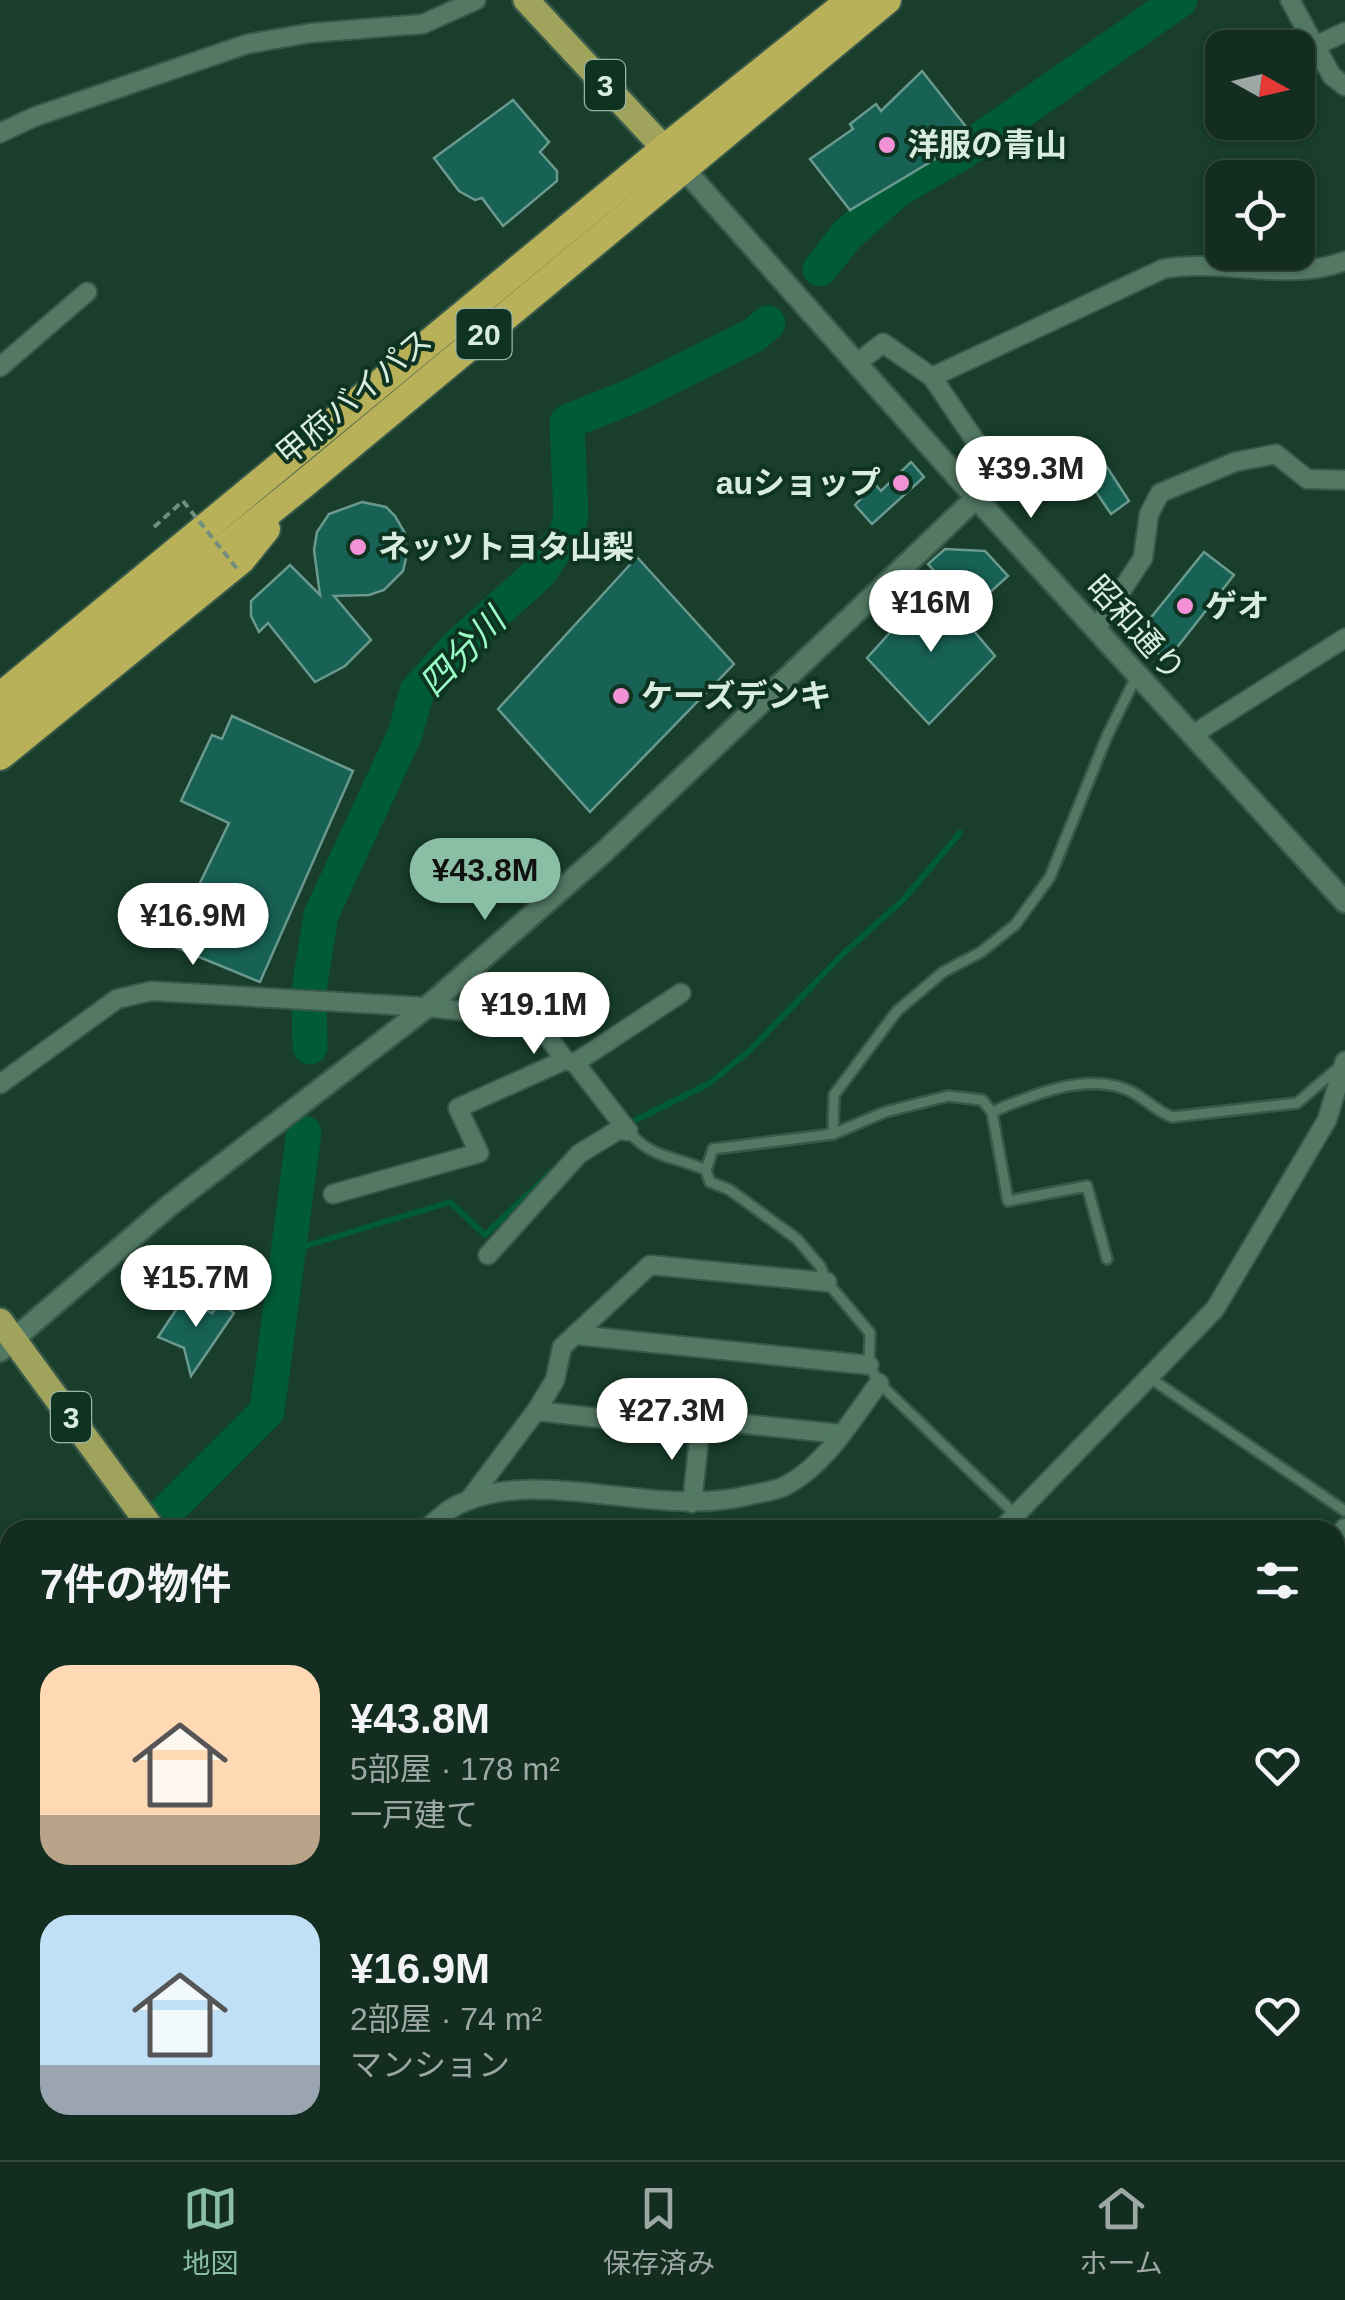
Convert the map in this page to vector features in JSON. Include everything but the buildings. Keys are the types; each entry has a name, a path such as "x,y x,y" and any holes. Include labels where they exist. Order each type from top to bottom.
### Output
{"highway":[{"name":"甲府バイパス","path":"0,730 70,656 674,159 850,0"},
{"name":"甲府バイパス","path":"674,159 888,0"},
{"path":"0,674 201,509 297,472"},
{"path":"0,756 241,560 297,472"},
{"name":"甲府バイパス","path":"0,696 70,656"}],"main road":[{"name":"3","path":"526,0 674,159"},
{"name":"3","path":"4,1337 146,1520"}],"street":[{"path":"0,133 34,117 247,44 310,33 423,24 476,0"},
{"path":"1290,0 1306,30"},
{"path":"1345,32 1315,46 1332,76 1345,86"},
{"name":"昭和通り","path":"674,159 976,498 1345,902"},
{"path":"932,377 1163,269 1190,264 1300,269 1345,261"},
{"path":"0,367 87,292"},
{"path":"4,1337 427,1007 605,851 976,498 991,464 932,377 882,343 857,362"},
{"path":"1096,629 1143,558 1149,514 1160,493 1235,462 1276,454 1306,479 1345,480"},
{"path":"1192,735 1345,638"},
{"path":"0,1084 117,999 151,991 427,1007 536,1019 628,1132"},
{"path":"333,1194 479,1153 458,1108 570,1062 682,993"},
{"path":"1009,1520 1215,1309 1327,1120 1345,1062"},
{"path":"488,1256 579,1154 618,1130 628,1132"},
{"path":"468,1500 555,1380 562,1347 650,1265 827,1282"},
{"path":"575,1335 869,1365"},
{"path":"438,1520 460,1503 498,1491 526,1489 692,1503 729,1501 785,1486 822,1460 879,1383"},
{"path":"536,1410 700,1429"},
{"path":"692,1503 700,1429 705,1420 841,1434"}],"lane":[{"path":"833,1134 834,1095 897,1011 944,972 981,952 1015,925 1050,877 1107,736 1137,675"},
{"path":"992,1112 1039,1092 1094,1084 1131,1091 1156,1111 1172,1117 1296,1104 1345,1062"},
{"path":"1015,1514 879,1383 869,1365 870,1333 797,1239 730,1190 710,1182 706,1170 713,1149 833,1134 885,1112 948,1096 982,1100 992,1112 1008,1200 1086,1186 1107,1260"},
{"path":"628,1132 642,1148 654,1154 680,1158 706,1170"},
{"path":"1150,1378 1345,1511"}],"path":[{"path":"154,527 183,500 238,570"}],"waterway":[{"name":"四分川","path":"820,269 846,236 897,190 961,153 1180,0"},
{"name":"四分川","path":"310,1047 309,990 321,915 405,734 417,691 457,647 539,573 568,530 571,515 567,422 634,395 754,335 768,323"},
{"path":"626,1125 710,1083 749,1051 844,953 903,900 960,833"},
{"name":"四分川","path":"158,1520 267,1411 304,1133"},
{"path":"289,1251 450,1202 485,1235 552,1171"}],"place":[{"name":"洋服の青山","path":"887,145"},
{"name":"auショップ","path":"901,483"},
{"name":"ネッツトヨタ山梨","path":"358,547"},
{"name":"ゲオ","path":"1185,606"},
{"name":"ケーズデンキ","path":"621,696"}]}
